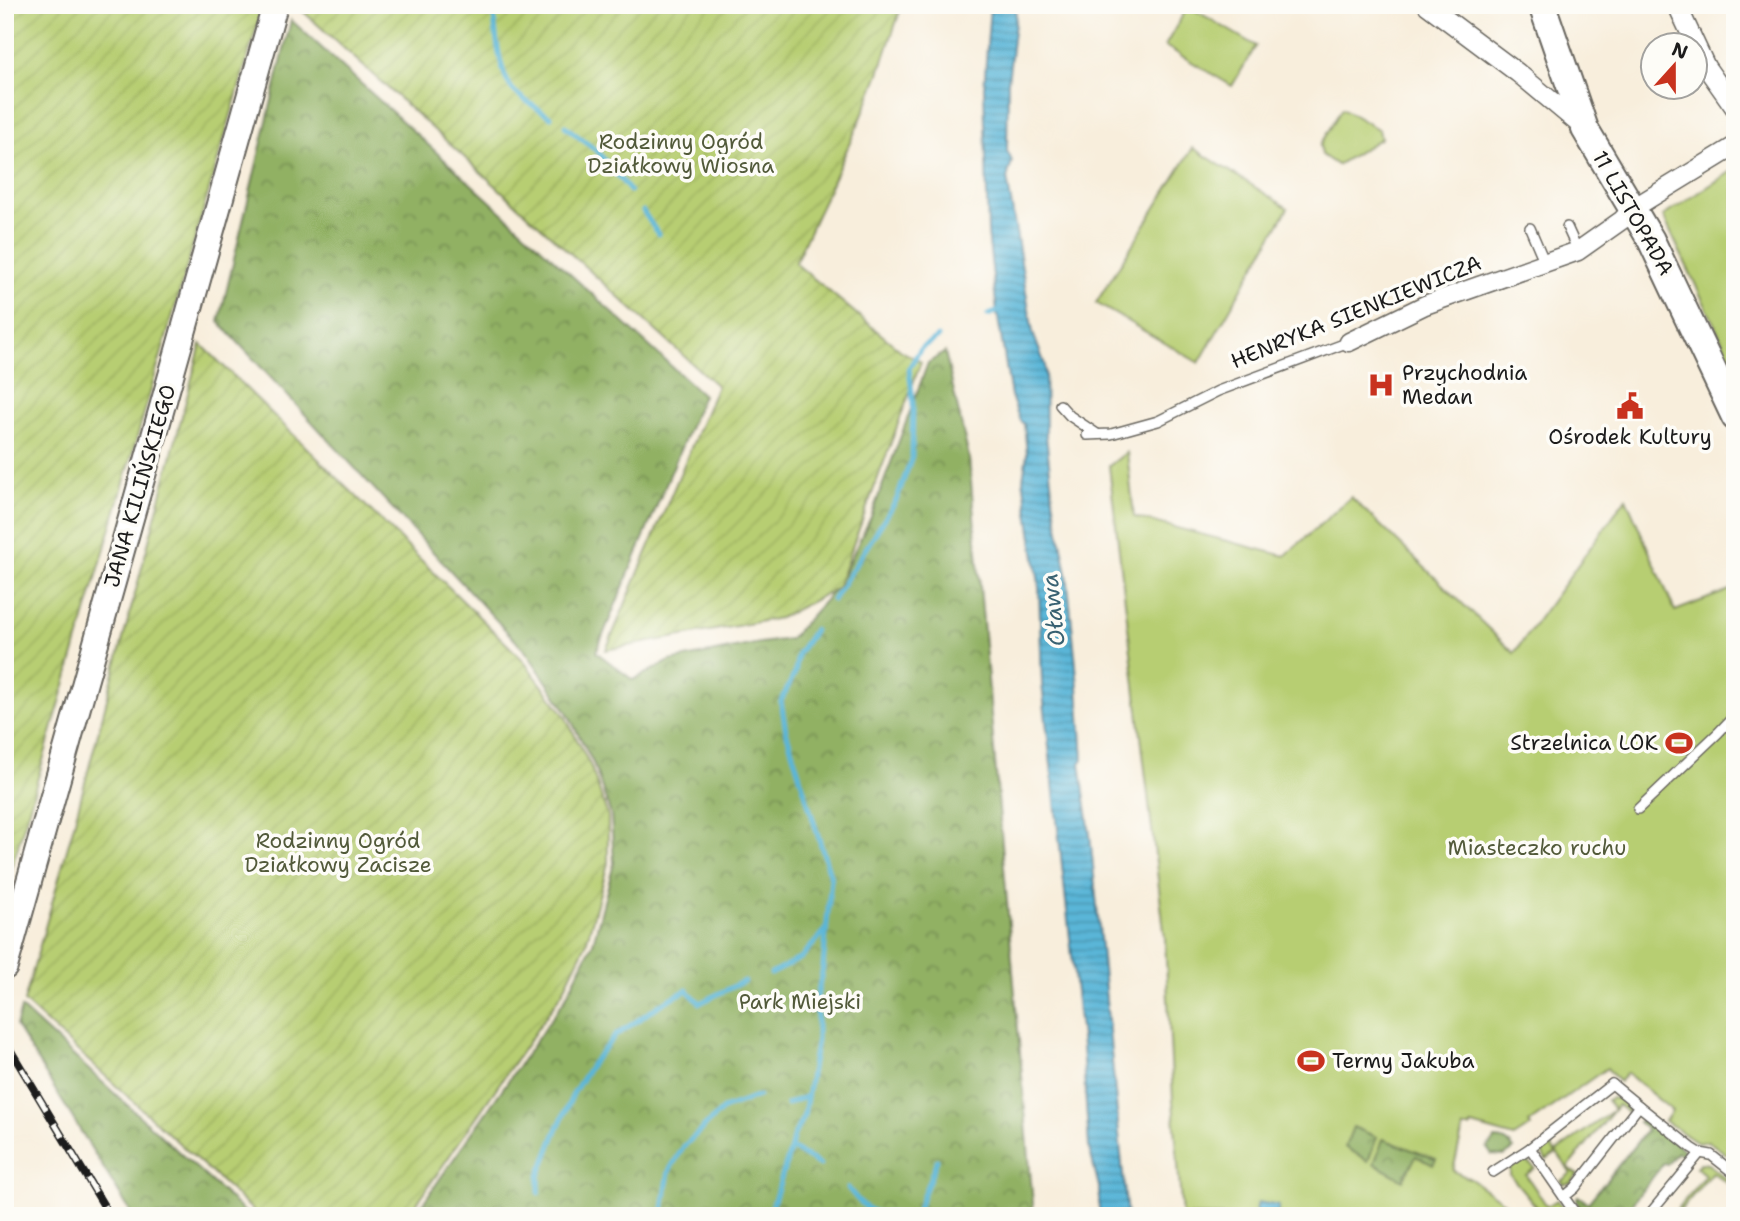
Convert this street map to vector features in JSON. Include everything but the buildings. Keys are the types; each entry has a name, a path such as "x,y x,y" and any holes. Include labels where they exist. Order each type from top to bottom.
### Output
{"main road":[{"name":"11 LISTOPADA","path":"1542,5 1585,129 1650,240 1735,417"}],"street":[{"name":"JANA KILIŃSKIEGO","path":"5,967 275,5"},
{"path":"1427,5 1525,78 1585,129"},
{"path":"1678,6 1706,67 1735,108"},
{"name":"HENRYKA SIENKIEWICZA","path":"1349,342 1425,305 1578,251 1622,220 1632,209 1735,146"}],"lane":[{"path":"1567,227 1578,251"},
{"path":"1530,228 1545,263"},
{"name":"HENRYKA SIENKIEWICZA","path":"1087,435 1111,434 1158,421 1218,391 1349,342"},
{"path":"1060,405 1070,416 1098,435"},
{"path":"1638,808 1735,715"},
{"path":"1493,1172 1530,1148 1612,1084 1700,1153 1711,1155 1735,1174"},
{"path":"1564,1198 1575,1188 1639,1106"},
{"path":"1530,1148 1577,1216"},
{"path":"1648,1216 1700,1153"}],"green space":[{"path":"5,5 263,5 5,891"},
{"name":"Rodzinny Ogród Działkowy Wiosna","path":"296,5 902,5 862,116 795,263 900,350 921,362 837,588 780,618 606,650 717,386"},
{"path":"1188,6 1256,46 1232,86 1165,46"},
{"name":"Park Miejski","path":"291,20 703,395 596,652 633,680 670,661 790,639 837,587 870,519 928,363 945,352 969,458 1034,1216 414,1216 565,999 593,943 614,863 611,815 594,765 567,712 527,653 219,322"},
{"path":"1342,108 1379,130 1381,138 1337,165 1322,155 1320,145"},
{"path":"1193,148 1288,208 1199,363 1096,303"},
{"path":"1735,169 1735,368 1663,216"},
{"name":"Rodzinny Ogród Działkowy Zacisze","path":"201,344 522,659 564,714 591,767 608,816 608,863 586,944 562,993 408,1216 259,1216 24,1002"},
{"name":"Miasteczko ruchu","path":"1127,452 1134,517 1285,556 1351,497 1514,653 1626,498 1675,611 1735,588 1735,1160 1708,1141 1698,1143 1665,1121 1672,1111 1627,1073 1619,1082 1607,1068 1529,1123 1531,1126 1514,1137 1472,1125 1470,1128 1463,1128 1453,1171 1471,1179 1523,1216 1182,1216 1165,939 1109,466"},
{"path":"21,1008 249,1216 133,1216 16,1026"},
{"path":"1613,1098 1625,1102 1628,1113 1618,1105 1614,1110 1607,1100"},
{"path":"1614,1110 1568,1167 1578,1175 1571,1183 1564,1184 1561,1181 1571,1173 1557,1153 1546,1160 1542,1153 1543,1147 1548,1142 1555,1152 1557,1151"},
{"path":"1648,1120 1682,1148 1686,1153 1685,1158 1677,1152 1667,1165 1664,1163 1622,1216 1585,1216 1577,1203 1578,1196 1588,1203 1647,1130 1638,1122"},
{"path":"1353,1127 1377,1137 1368,1161 1345,1147"},
{"path":"1383,1139 1436,1159 1433,1165 1416,1156 1403,1180 1374,1164"},
{"path":"1495,1139 1506,1141 1514,1149 1504,1156 1492,1155 1487,1148"},
{"path":"1525,1161 1535,1168 1526,1175 1547,1206 1557,1200 1569,1216 1544,1216 1510,1175 1510,1168"},
{"path":"1700,1163 1708,1164 1735,1185 1735,1189 1712,1172 1676,1216 1672,1216 1705,1175 1696,1167"}],"water":[{"name":"Oława","path":"990,5 1017,5 1008,82 1007,151 1012,161 1007,178 1033,333 1045,365 1046,435 1053,499 1067,573 1083,759 1080,763 1090,834 1127,1216 1099,1216 1099,1187 1089,1147 1082,1047 1042,684 1039,584 1023,479 1027,454 1024,424 1020,421 1011,396 997,312 988,233 984,89"},
{"path":"1258,1202 1279,1206 1277,1216 1255,1216"}],"waterway":[{"path":"494,5 498,50 509,84 522,98 551,117"},
{"path":"565,126 598,152 630,191"},
{"path":"643,211 658,234"},
{"path":"988,315 1002,310"},
{"path":"833,600 896,501 912,457 913,401 909,368 921,348 938,337"},
{"path":"769,1216 793,1137 804,1115 817,1039 817,997 823,967 831,878 786,731 781,701 795,673 798,654 814,630"},
{"path":"771,974 801,958 825,931"},
{"path":"539,1193 539,1176 574,1092 592,1063 615,1036 661,1004 687,990 700,1003 744,981"},
{"path":"662,1216 669,1171 684,1146 723,1109 759,1096"},
{"path":"787,1104 807,1096"},
{"path":"791,1148 820,1165"},
{"path":"915,1216 937,1160"},
{"path":"848,1188 870,1210 902,1216"}],"railway":[{"path":"5,1041 110,1216"}],"place":[{"name":"Przychodnia Medan","path":"1381,385"},
{"name":"Ośrodek Kultury","path":"1630,406"},
{"name":"Strzelnica LOK","path":"1679,743"},
{"name":"Termy Jakuba","path":"1311,1061"}]}
